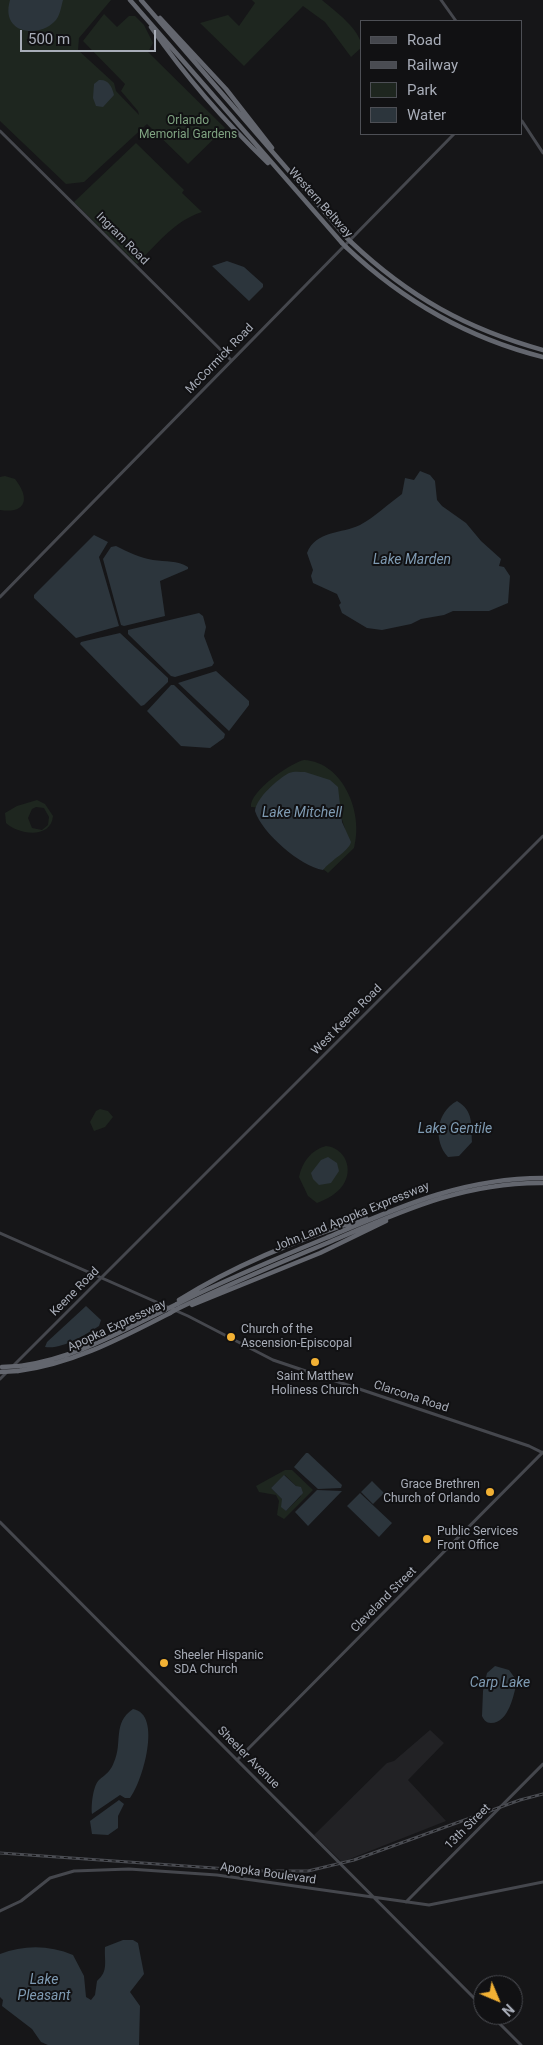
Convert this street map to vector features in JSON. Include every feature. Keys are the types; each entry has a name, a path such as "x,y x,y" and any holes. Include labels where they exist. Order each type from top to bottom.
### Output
{"highway":[{"name":"Western Beltway","path":"130,0 346,248 392,287 438,317 485,339 543,357"},
{"name":"Western Beltway","path":"141,0 347,238 396,281 448,314 502,338 543,350"},
{"name":"John Land Apopka Expressway","path":"175,1304 388,1211 495,1180 543,1178"},
{"name":"John Land Apopka Expressway","path":"446,1193 491,1186 543,1183"},
{"name":"John Land Apopka Expressway","path":"175,1310 184,1308 259,1271 439,1195"},
{"name":"Apopka Expressway","path":"1,1369 52,1360 79,1351 175,1304"},
{"name":"Apopka Expressway","path":"1,1369 18,1371 45,1367 78,1357 175,1310"}],"street":[{"path":"441,0 455,20"},
{"path":"523,123 543,153"},
{"name":"Ingram Road","path":"0,131 231,360"},
{"name":"McCormick Road","path":"0,597 453,135"},
{"name":"West Keene Road","path":"163,1217 543,836"},
{"name":"Keene Road","path":"0,1379 163,1217"},
{"name":"Clarcona Road","path":"0,1233 188,1316 273,1360 543,1452"},
{"name":"Cleveland Street","path":"237,1760 543,1452"},
{"name":"Sheeler Avenue","path":"0,1522 473,1997"},
{"name":"13th Street","path":"406,1902 543,1764"},
{"name":"Apopka Boulevard","path":"0,1911 18,1903 44,1881 59,1874 109,1869 224,1876 434,1905 543,1882"},
{"path":"501,2025 521,2045"}],"shaded area":[{"path":"430,1730 444,1743 408,1780 446,1821 342,1862 314,1835 387,1763 394,1761"}],"green space":[{"name":"Orlando Memorial Gardens","path":"0,0 111,0 79,38 78,50 114,83 116,91 139,115 138,111 121,91 125,84 83,41 104,14 117,27 129,16 135,16 144,25 153,43 148,52 225,128 188,164 147,124 84,182 66,184 0,121"},
{"path":"252,0 322,0 352,27 360,40 360,49 351,57 325,22 303,6 244,66 200,23 228,15 239,26 255,3"},
{"path":"136,143 184,190 182,193 202,212 174,227 137,264 74,202"},
{"path":"5,476 15,479 23,492 23,503 16,510 0,510 0,477"},
{"path":"304,760 318,763 340,779 353,805 356,820 354,848 328,873 323,869 331,860 342,853 345,829 340,813 251,807 256,794 263,786 290,766"},
{"path":"37,800 45,804 53,816 51,824 40,832 33,833 11,827 6,823 5,813 17,806","holes":["36,807 44,808 49,817 48,825 42,830 32,828 28,818 32,809"]},
{"path":"100,1109 108,1111 113,1117 105,1127 94,1131 90,1122 96,1111"},
{"path":"326,1146 333,1148 343,1155 348,1172 343,1185 338,1191 317,1203 308,1196 299,1177 302,1166 308,1157 316,1150"},
{"path":"285,1470 292,1470 313,1490 284,1519 277,1515 279,1501 276,1495 259,1492 256,1486","holes":["285,1475 296,1486 301,1496 286,1511 282,1507 282,1499 271,1488"]}],"water":[{"path":"10,0 63,0 59,15 54,22 39,30 30,31 22,30 10,20 8,11"},
{"path":"99,80 109,84 114,95 103,107 96,106 93,98 94,84"},
{"path":"227,261 244,267 263,284 263,287 249,301 212,266"},
{"name":"Lake Marden","path":"420,471 430,475 435,481 437,500 442,506 466,523 481,541 501,559 499,566 504,567 510,576 508,603 489,611 453,611 444,615 421,619 411,624 382,630 367,628 342,613 339,605 341,603 337,594 313,583 311,576 313,570 307,553 311,546 323,536 353,528 371,518 402,494 405,478 414,480"},
{"path":"94,535 108,542 99,557 119,626 76,638 34,598 34,595"},
{"path":"116,546 143,558 176,562 188,567 188,569 160,581 165,616 124,626 121,625 103,559 111,547"},
{"path":"199,613 203,616 206,627 204,636 214,663 212,666 175,677 171,676 128,634 128,630"},
{"path":"120,633 168,678 168,682 141,706 80,644 81,642"},
{"path":"216,671 249,701 249,705 229,731 178,683"},
{"path":"171,685 174,685 225,734 224,738 210,748 181,746 147,711"},
{"name":"Lake Mitchell","path":"291,772 305,772 330,780 338,787 342,822 351,842 347,849 323,870 304,862 283,847 265,829 255,811 263,795 284,776"},
{"name":"Lake Gentile","path":"457,1101 469,1114 472,1142 459,1156 448,1157 440,1143 439,1127 445,1112"},
{"path":"328,1157 337,1163 339,1171 331,1183 319,1185 313,1179 311,1173 321,1160"},
{"path":"86,1306 101,1320 99,1326 66,1344 45,1347 47,1342"},
{"path":"306,1453 342,1485 341,1488 318,1489 294,1467"},
{"path":"284,1475 296,1486 301,1487 303,1493 286,1511 281,1507 282,1499 271,1488"},
{"path":"372,1481 384,1493 373,1504 361,1492"},
{"path":"317,1490 342,1491 308,1526 295,1512"},
{"path":"360,1493 392,1523 379,1537 347,1506"},
{"name":"Carp Lake","path":"495,1666 509,1670 517,1681 510,1707 506,1713 497,1722 489,1723 482,1716 483,1691 487,1673"},
{"path":"133,1709 142,1714 147,1723 147,1750 140,1778 130,1798 120,1795 92,1814 95,1787 113,1765 117,1755 122,1721"},
{"path":"119,1800 124,1804 118,1816 118,1828 108,1835 92,1834 90,1821"},
{"name":"Lake Pleasant","path":"123,1940 133,1940 138,1943 144,1974 130,1992 140,2006 139,2045 48,2045 41,2042 32,2029 2,2006 3,2000 0,1997 0,1954 36,1947 55,1949 73,1955 84,1976 86,1997 91,2000 95,1995 97,1981 105,1970 105,1947"}],"railway":[{"path":"0,1853 257,1871 308,1871 354,1860 520,1800 543,1794"}],"place":[{"name":"Church of the Ascension-Episcopal","path":"231,1337"},
{"name":"Saint Matthew Holiness Church","path":"315,1362"},
{"name":"Grace Brethren Church of Orlando","path":"490,1492"},
{"name":"Public Services Front Office","path":"427,1539"},
{"name":"Sheeler Hispanic SDA Church","path":"164,1663"}]}
